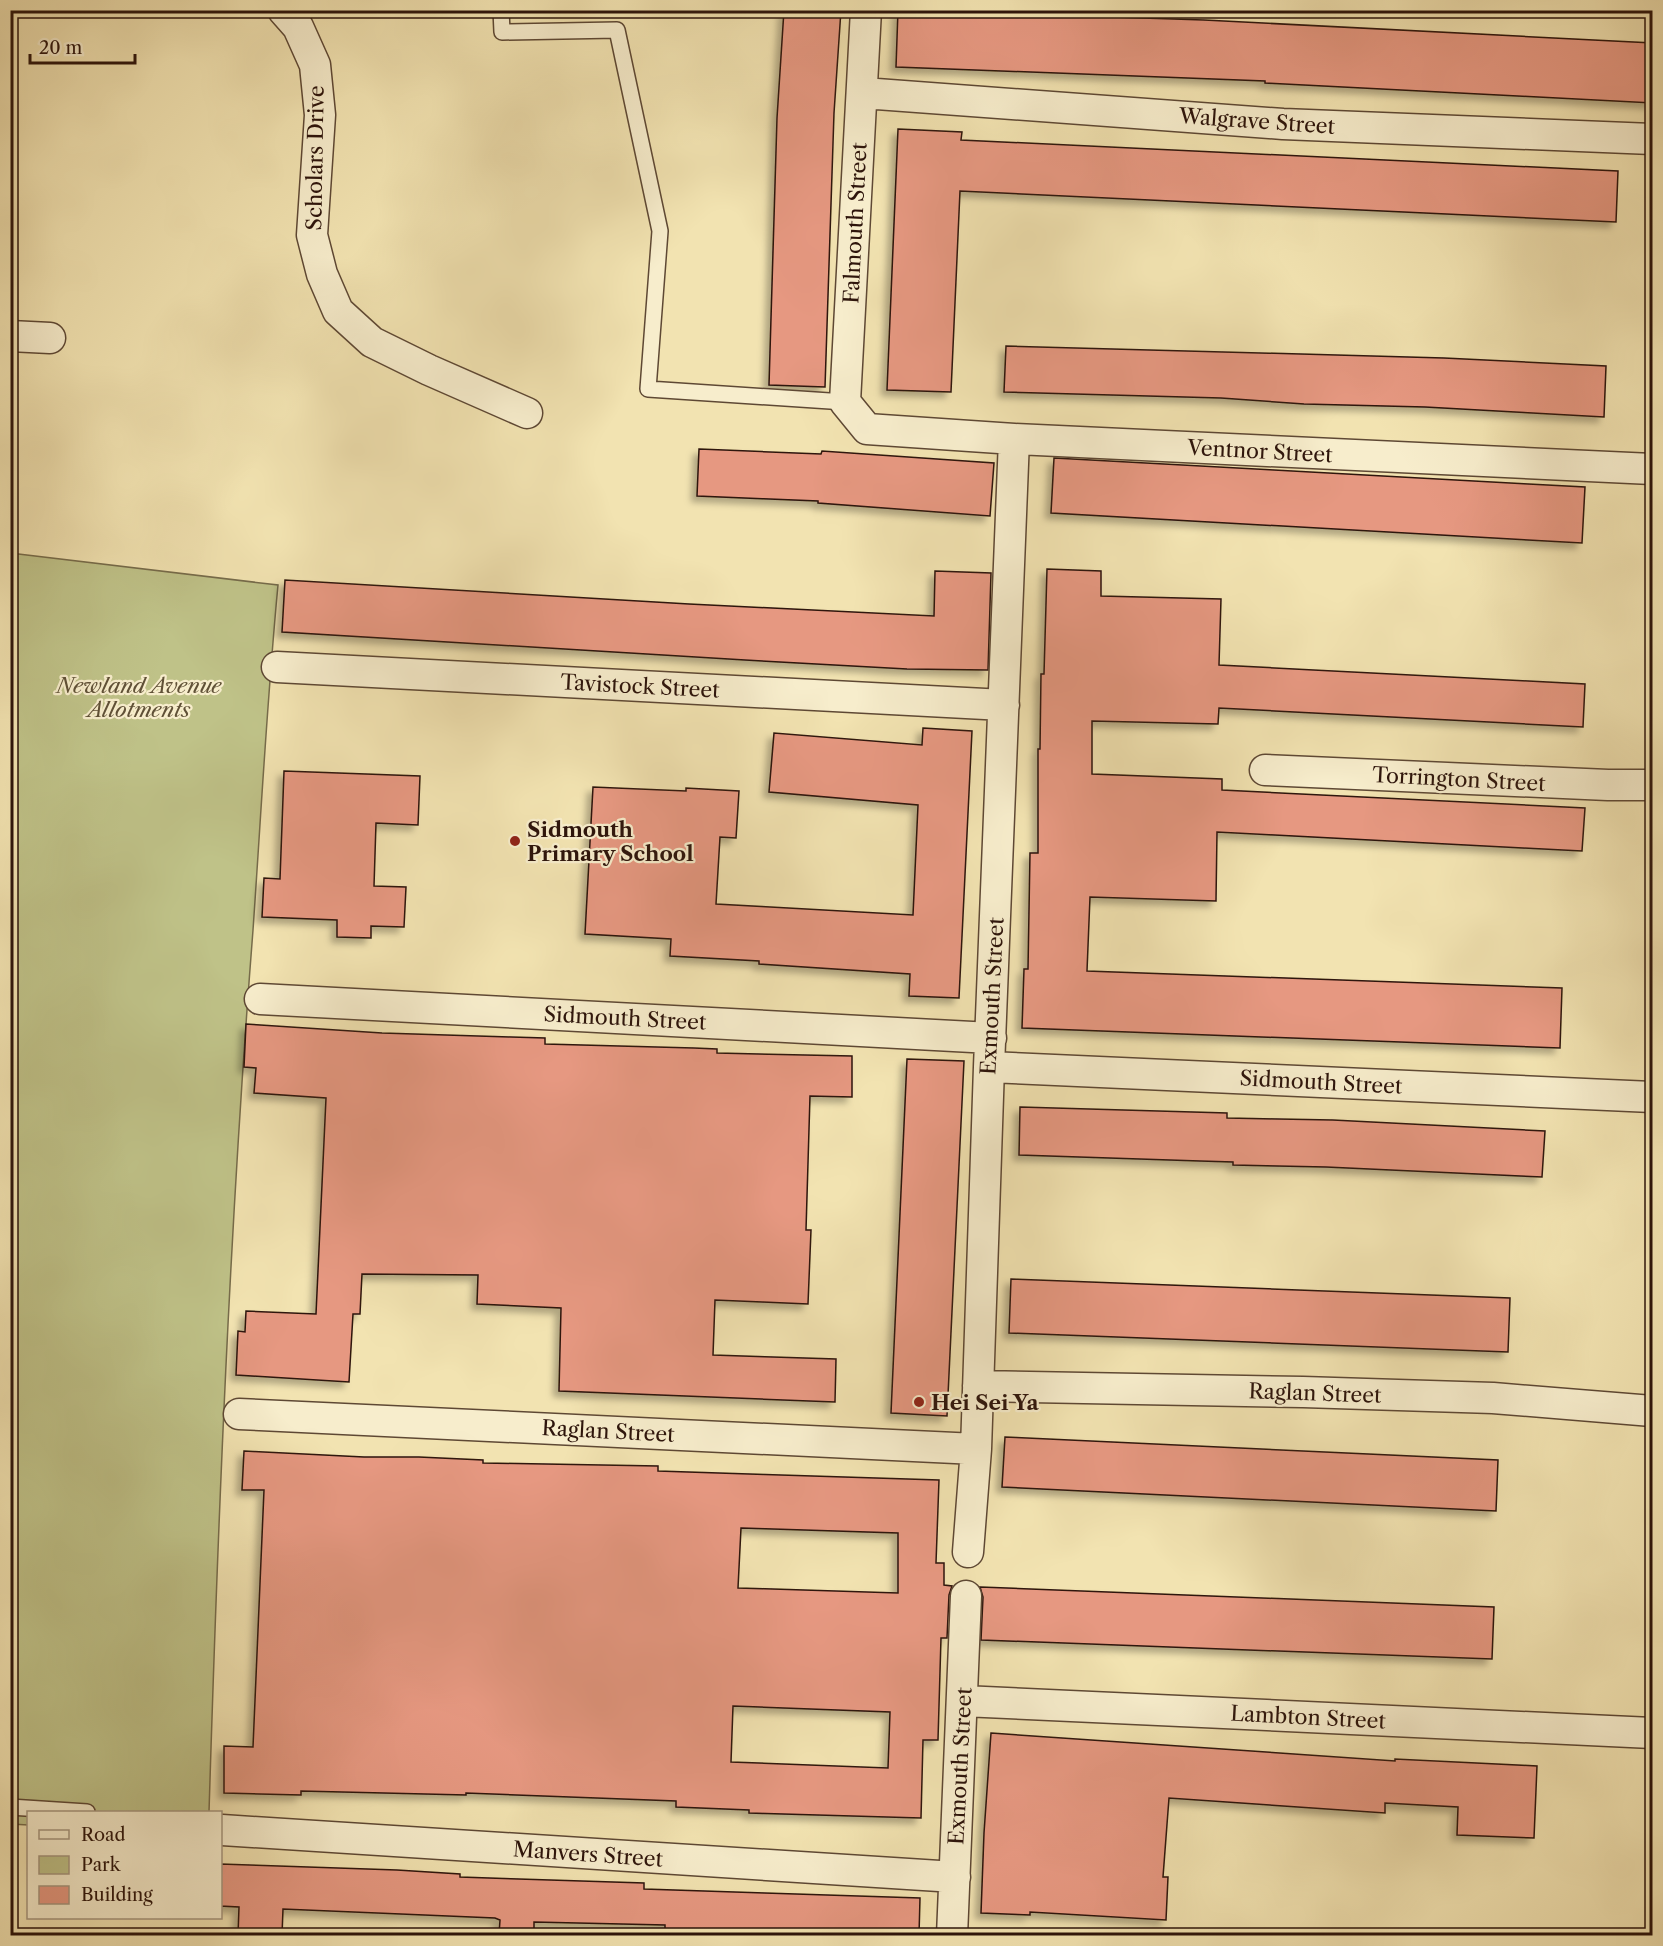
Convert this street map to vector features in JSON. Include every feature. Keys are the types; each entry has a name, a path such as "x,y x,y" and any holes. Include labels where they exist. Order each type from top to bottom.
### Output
{"street":[{"name":"Scholars Drive","path":"282,10 298,27 315,64 320,115 312,235 322,274 338,311 372,342 526,413"},
{"name":"Falmouth Street","path":"845,402 866,10"},
{"name":"Walgrave Street","path":"863,93 1283,124 1653,139"},
{"path":"10,336 50,338"},
{"name":"Ventnor Street","path":"845,402 867,429 1014,439 1653,469"},
{"name":"Exmouth Street","path":"968,1552 976,1449 1014,439"},
{"name":"Tavistock Street","path":"277,667 1004,705"},
{"name":"Torrington Street","path":"1265,770 1608,786 1653,786"},
{"name":"Sidmouth Street","path":"260,999 1653,1097"},
{"name":"Raglan Street","path":"978,1386 1469,1397 1653,1411"},
{"name":"Raglan Street","path":"239,1414 976,1449"},
{"name":"Exmouth Street","path":"952,1935 966,1596"},
{"name":"Lambton Street","path":"963,1701 1653,1733"},
{"name":"Manvers Street","path":"222,1830 955,1877"}],"lane":[{"path":"501,10 502,32 617,30 660,231 648,389 845,402"},
{"path":"10,1807 72,1811"}],"green space":[{"name":"Newland Avenue Allotments","path":"10,553 278,585 264,758 231,1260 209,1811 27,1811 27,1825 11,1824"}],"building":[{"path":"784,10 841,10 834,113 825,387 769,385 777,118"},
{"path":"898,10 1204,20 1653,43 1653,103 1265,83 1265,81 896,67"},
{"path":"898,129 962,132 961,140 1618,171 1616,222 960,191 951,392 887,390"},
{"path":"1006,346 1444,358 1606,366 1604,417 1425,407 1304,404 1221,398 1004,392"},
{"path":"699,449 821,454 822,451 994,463 990,516 818,503 818,501 697,496"},
{"path":"1054,458 1585,487 1582,543 1051,513"},
{"path":"1047,569 1101,571 1101,596 1221,599 1219,665 1585,684 1583,727 1219,708 1218,724 1092,721 1092,774 1222,779 1222,790 1585,808 1582,851 1217,832 1216,901 1090,897 1087,971 1562,988 1560,1048 1022,1028 1024,969 1028,969 1030,853 1038,853 1038,749 1040,749 1041,674 1044,674"},
{"path":"935,571 991,573 988,670 907,669 282,632 285,580 934,616"},
{"path":"923,728 972,731 959,998 909,996 910,974 670,956 671,939 585,934 593,787 739,791 736,838 720,837 716,904 913,915 918,805 769,792 774,733 922,745"},
{"path":"284,771 420,776 418,825 376,823 374,886 406,887 404,927 371,926 371,938 337,937 337,920 262,917 264,878 280,879"},
{"path":"246,1024 382,1033 545,1038 545,1044 717,1049 717,1053 852,1056 852,1097 810,1096 806,1230 811,1230 808,1304 715,1300 713,1355 836,1359 835,1402 559,1391 561,1308 477,1304 478,1275 362,1274 360,1314 353,1314 349,1382 236,1375 238,1331 245,1332 246,1311 316,1314 326,1098 254,1093 256,1068 244,1067"},
{"path":"907,1059 964,1061 947,1416 891,1413"},
{"path":"1020,1107 1227,1113 1227,1118 1333,1120 1545,1131 1542,1177 1233,1165 1233,1162 1019,1155"},
{"path":"1011,1279 1510,1298 1508,1352 1009,1333"},
{"path":"1005,1437 1498,1460 1496,1511 1002,1487"},
{"path":"244,1451 483,1460 483,1463 658,1466 658,1471 939,1480 936,1563 944,1563 944,1585 952,1586 949,1595 947,1638 941,1638 938,1740 923,1740 921,1818 749,1813 749,1810 676,1807 676,1801 466,1793 466,1795 301,1791 301,1795 224,1793 224,1746 253,1747 264,1490 242,1490","holes":["741,1528 898,1533 898,1593 738,1588","733,1706 890,1712 888,1768 731,1762"]},
{"path":"980,1587 1494,1607 1492,1659 981,1640 983,1597"},
{"path":"991,1733 1395,1761 1395,1759 1537,1766 1534,1838 1457,1835 1458,1807 1385,1803 1385,1813 1169,1798 1163,1877 1168,1877 1166,1920 1030,1912 1030,1915 981,1913"},
{"path":"222,1864 397,1870 460,1874 460,1877 644,1883 644,1889 920,1898 919,1935 764,1935 665,1931 665,1925 534,1922 534,1935 499,1935 500,1920 495,1918 283,1909 282,1935 238,1935 239,1907 222,1906"}],"place":[{"name":"Sidmouth Primary School","path":"515,841"},
{"name":"Hei Sei Ya","path":"919,1402"}]}
